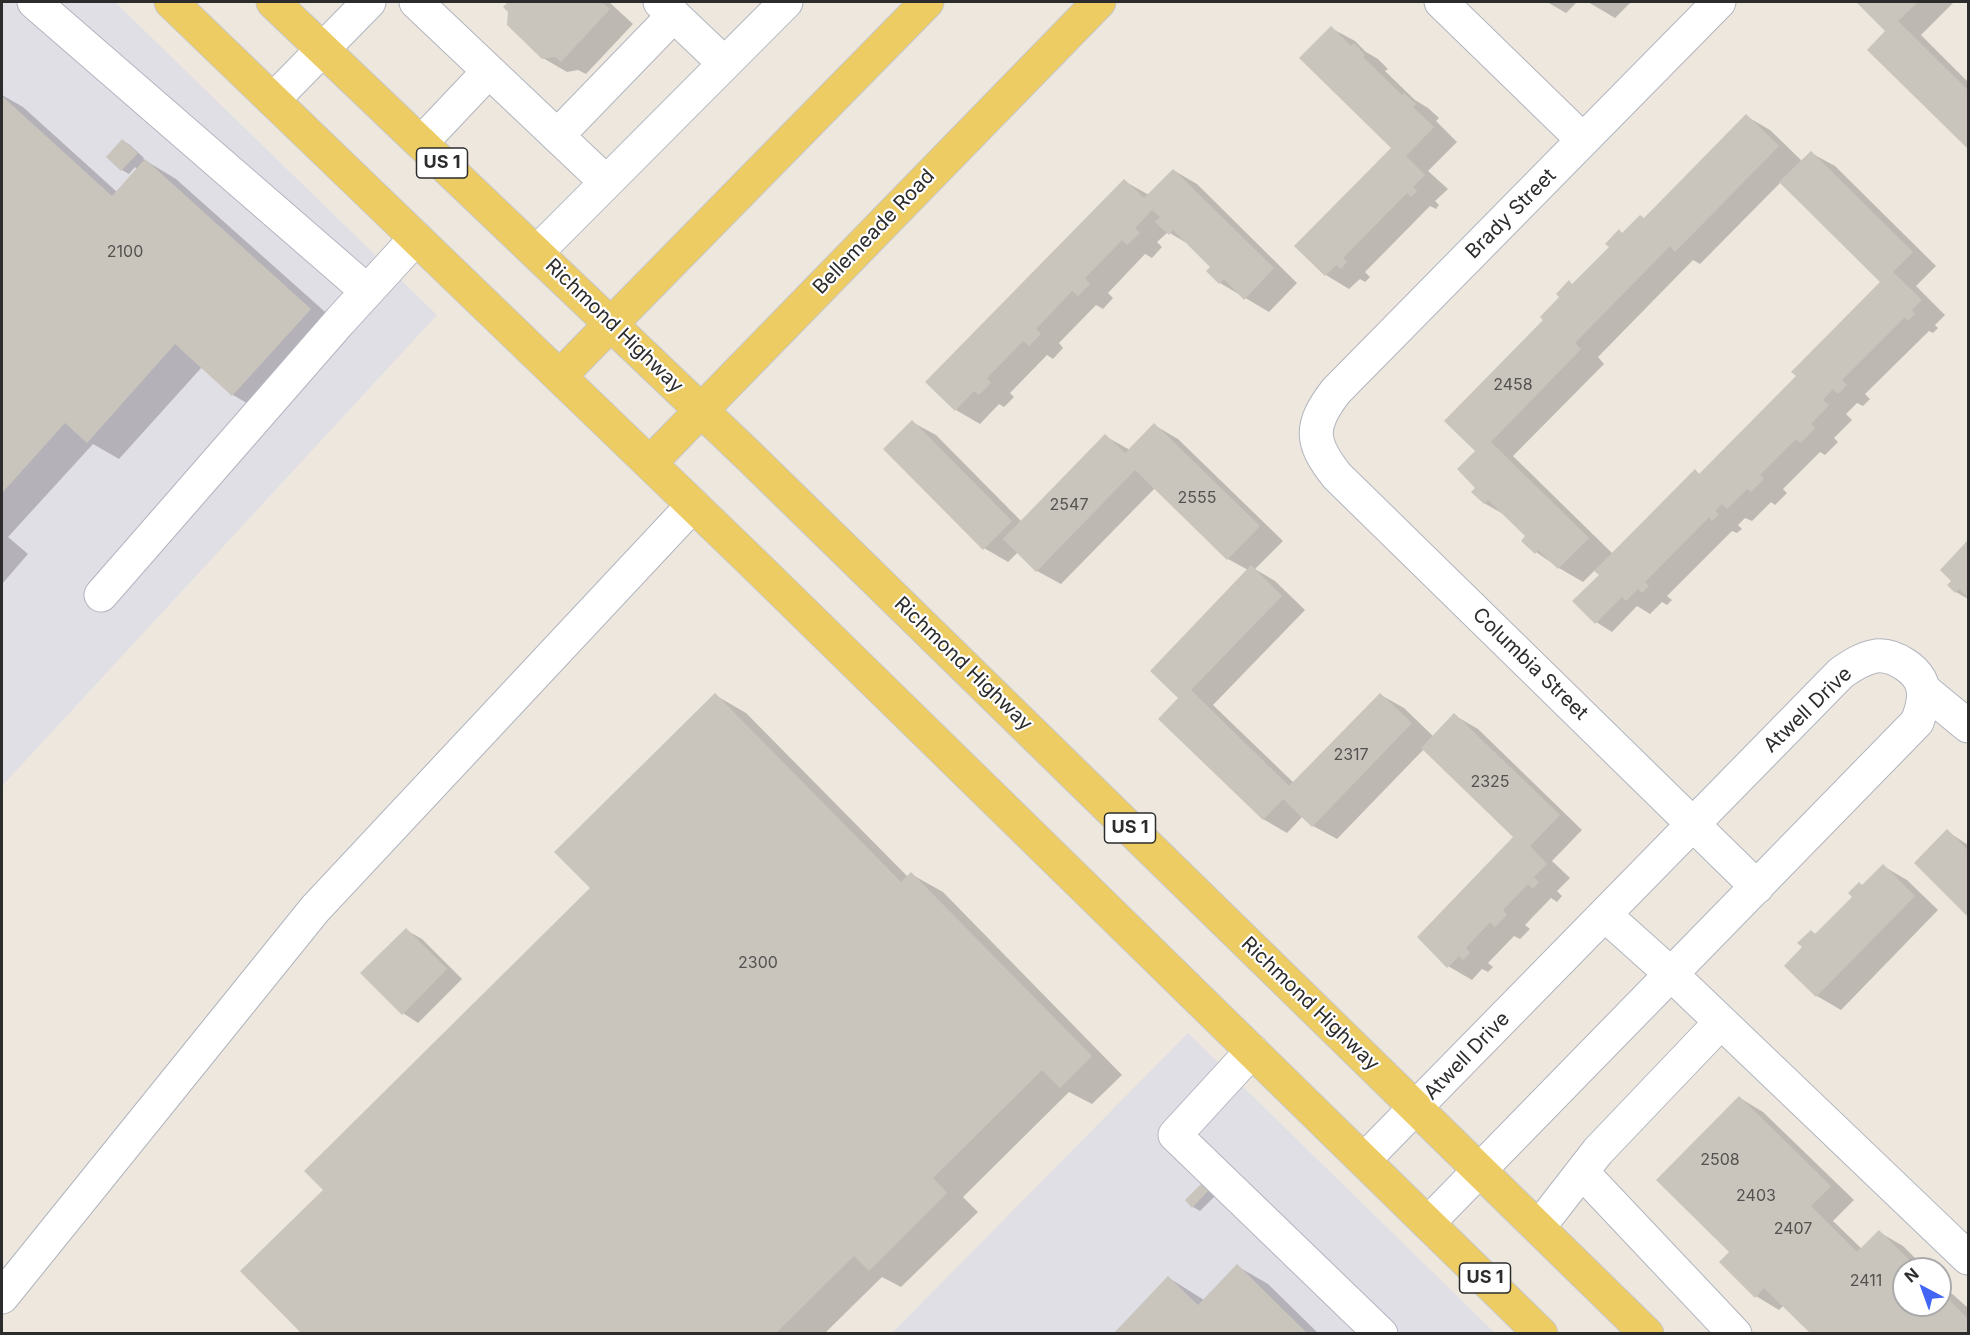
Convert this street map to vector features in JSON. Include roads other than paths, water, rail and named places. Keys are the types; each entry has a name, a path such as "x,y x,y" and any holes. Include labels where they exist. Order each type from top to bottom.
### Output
{"main road":[{"name":"US 1","path":"171,2 650,463 1541,1334"},
{"name":"Richmond Highway","path":"273,2 702,410 1647,1334"},
{"path":"560,376 927,2"},
{"name":"Bellemeade Road","path":"650,463 1099,2"}],"street":[{"path":"34,2 367,291"},
{"path":"273,100 369,2"},
{"path":"416,2 606,182"},
{"path":"537,252 786,2"},
{"path":"1442,2 1583,140"},
{"name":"Brady Street","path":"1315,434 1321,411 1336,391 1719,2"},
{"path":"557,136 667,8 724,63"},
{"path":"421,142 489,72"},
{"path":"101,595 416,238"},
{"name":"Columbia Street","path":"1315,434 1322,457 1337,476 1757,887"},
{"path":"2,1297 315,909 693,505"},
{"name":"Atwell Drive","path":"1364,1160 1841,673 1856,663 1876,656 1895,659 1911,670 1923,689"},
{"path":"1923,689 1968,726"},
{"path":"1428,1223 1917,722 1923,707 1923,689"},
{"path":"1605,915 1671,974 1968,1258"},
{"path":"1539,1227 1598,1151 1721,1022"},
{"path":"1252,1051 1175,1136 1380,1334"},
{"path":"1581,1172 1735,1334"}]}
